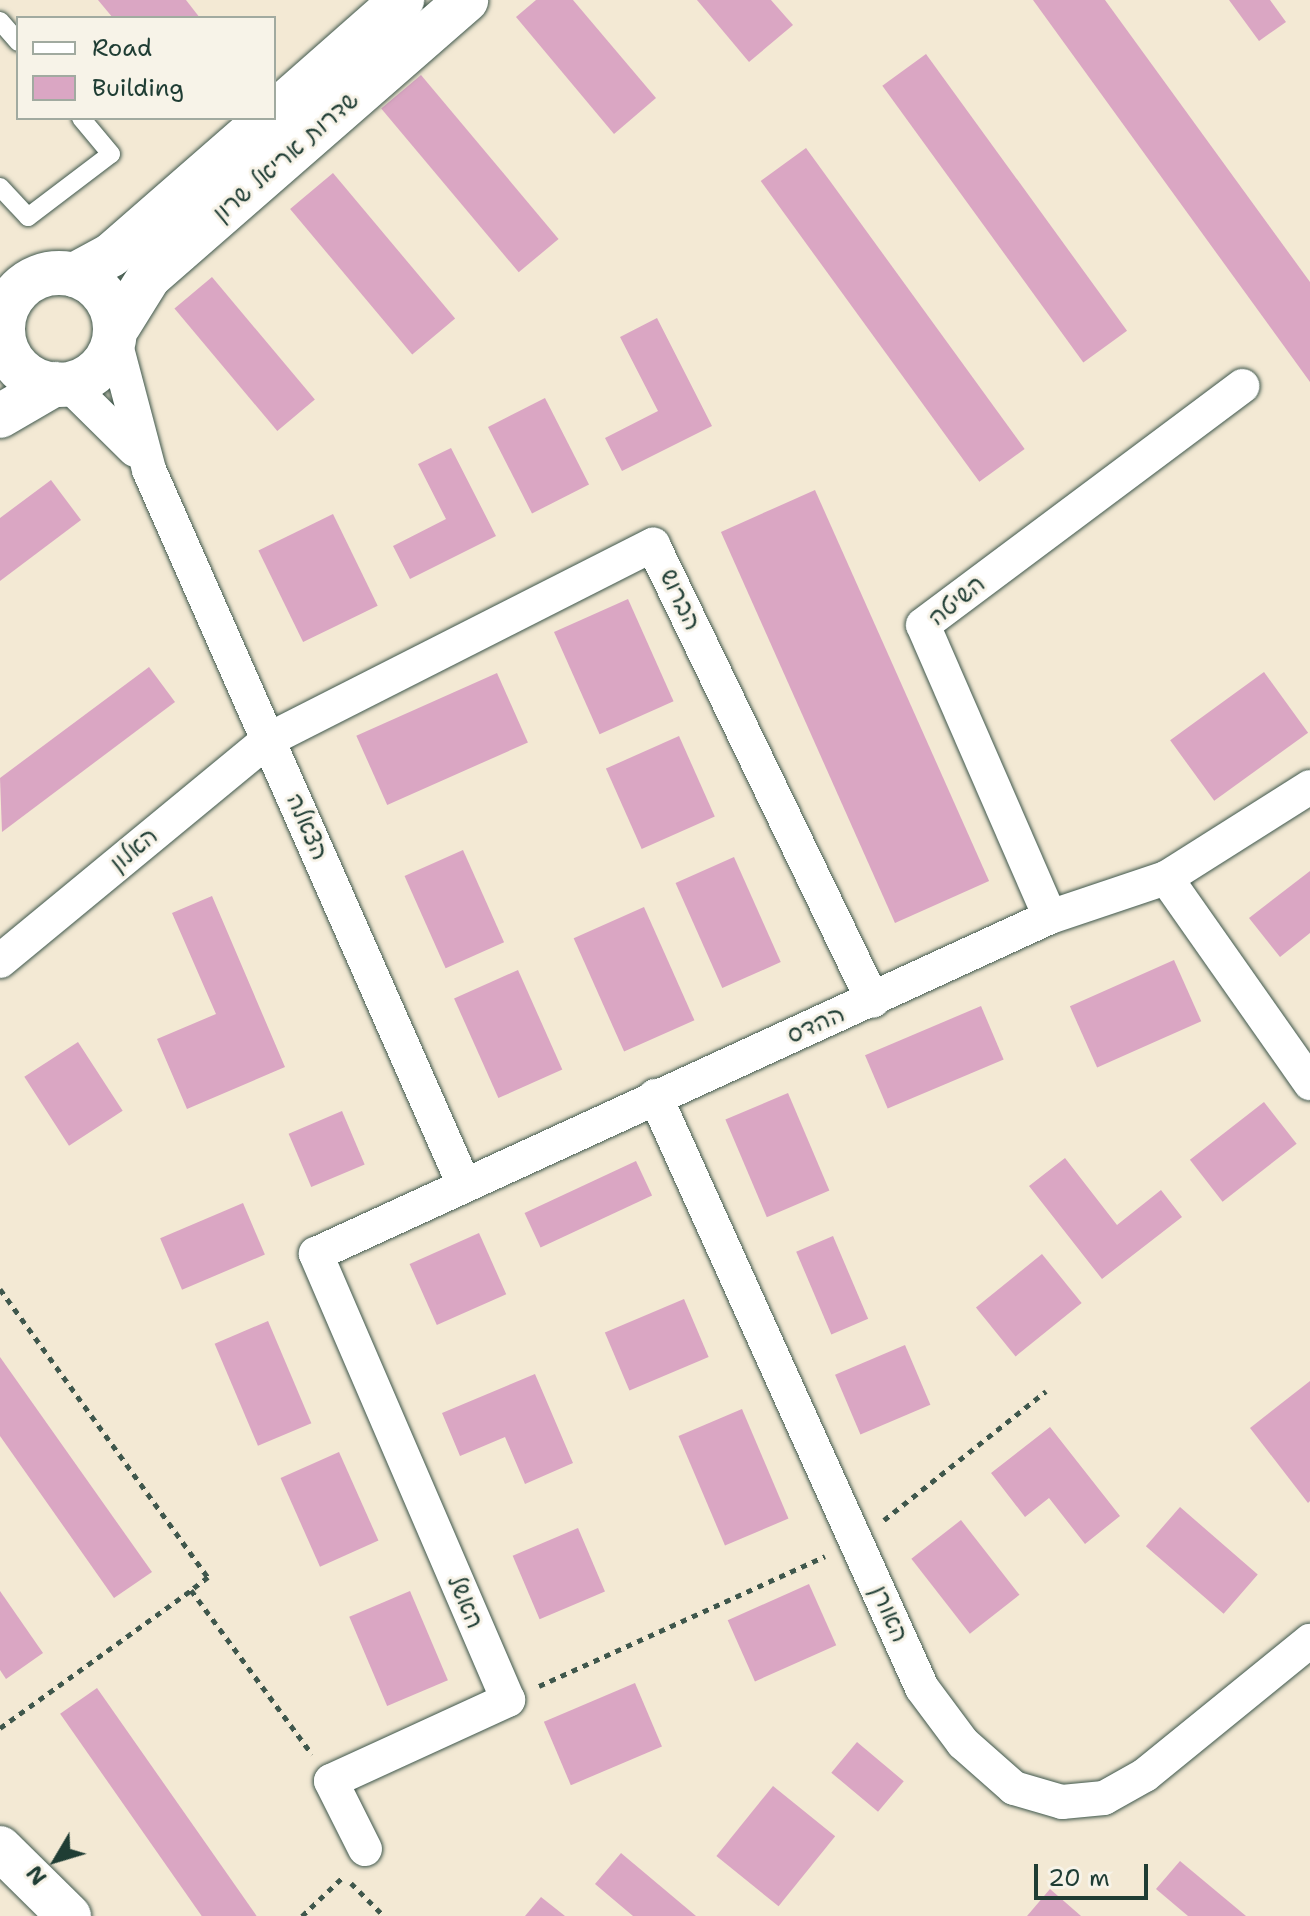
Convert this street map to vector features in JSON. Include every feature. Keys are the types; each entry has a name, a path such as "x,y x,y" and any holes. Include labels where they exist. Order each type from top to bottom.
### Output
{"street":[{"name":"שדרות אריאל שרון","path":"276,111 402,0"},
{"name":"שדרות אריאל שרון","path":"117,333 149,277 466,0"},
{"name":"שדרות אריאל שרון","path":"74,275 111,255 266,120"},
{"path":"0,416 61,384 100,362 117,333 106,293 74,275 42,279 6,295 1,324 1,348 22,373 61,384"},
{"name":"הצאלה","path":"117,333 149,470 464,1185"},
{"name":"הצאלה","path":"61,384 117,427 149,470"},
{"name":"השיטה","path":"1050,917 923,625 1242,386"},
{"name":"הברוש","path":"268,740 653,545 873,1001"},
{"name":"האלון","path":"0,961 268,740"},
{"name":"ההדס","path":"316,1254 655,1096 873,1001 1050,917 1166,878 1310,787"},
{"path":"1166,878 1310,1083"},
{"name":"האורן","path":"655,1096 922,1688 963,1743 1014,1788 1062,1802 1104,1798 1145,1775 1310,1641"},
{"name":"האשל","path":"316,1254 508,1700"},
{"path":"365,1849 331,1781 508,1700"},
{"path":"0,1848 69,1916"}],"lane":[{"path":"0,21 16,40"},
{"path":"0,187 28,217 111,154 83,120"}],"path":[{"path":"0,1289 208,1577 0,1728"},
{"path":"508,1700 857,1542 1046,1391"},
{"path":"191,1590 331,1781"},
{"path":"302,1916 344,1876"}],"building":[{"path":"98,0 186,0 198,16 111,16"},
{"path":"536,0 573,0 656,98 614,134 516,17"},
{"path":"697,0 771,0 793,25 749,62"},
{"path":"1033,0 1105,0 1310,282 1310,382"},
{"path":"1229,0 1270,0 1286,22 1259,41"},
{"path":"926,54 1127,331 1083,362 882,86"},
{"path":"421,75 559,239 519,272 381,108"},
{"path":"806,148 1025,449 979,482 761,181"},
{"path":"333,173 455,319 412,355 290,209"},
{"path":"212,277 315,400 277,431 174,308"},
{"path":"657,318 712,426 622,471 605,438 658,411 620,337"},
{"path":"545,398 589,484 532,513 488,427"},
{"path":"451,448 496,536 410,579 393,546 446,519 418,464"},
{"path":"51,480 81,520 0,581 0,518"},
{"path":"815,490 989,881 895,923 721,532"},
{"path":"333,514 378,606 303,642 258,550"},
{"path":"628,599 674,701 600,734 554,632"},
{"path":"149,667 175,702 2,832 0,778"},
{"path":"1264,672 1308,733 1214,801 1170,740"},
{"path":"497,673 528,742 387,805 356,736"},
{"path":"679,736 715,816 642,849 606,769"},
{"path":"463,850 504,942 446,968 405,876"},
{"path":"734,857 781,962 722,988 676,883"},
{"path":"1310,871 1310,933 1280,957 1249,918"},
{"path":"212,896 285,1067 187,1109 157,1039 216,1014 172,913"},
{"path":"644,907 694,1020 624,1052 574,938"},
{"path":"1174,960 1201,1021 1097,1068 1070,1006"},
{"path":"518,970 562,1070 498,1098 454,998"},
{"path":"981,1006 1004,1059 888,1109 865,1055"},
{"path":"78,1042 123,1111 69,1146 24,1077"},
{"path":"788,1093 829,1191 767,1217 725,1120"},
{"path":"1264,1102 1297,1144 1223,1202 1190,1160"},
{"path":"342,1111 365,1164 311,1187 289,1134"},
{"path":"1065,1158 1117,1225 1161,1190 1182,1217 1102,1279 1029,1186"},
{"path":"636,1161 652,1195 541,1247 525,1213"},
{"path":"243,1203 265,1255 182,1290 160,1238"},
{"path":"479,1233 506,1294 437,1325 410,1264"},
{"path":"833,1236 868,1319 831,1334 796,1252"},
{"path":"1042,1254 1082,1303 1016,1356 976,1307"},
{"path":"684,1299 709,1357 629,1391 605,1333"},
{"path":"268,1321 311,1423 258,1446 215,1344"},
{"path":"905,1345 930,1405 860,1435 835,1375"},
{"path":"0,1357 152,1572 114,1598 0,1436"},
{"path":"535,1374 573,1463 525,1484 505,1437 460,1456 442,1413"},
{"path":"1310,1381 1310,1501 1308,1503 1250,1428"},
{"path":"742,1409 788,1519 725,1546 678,1436"},
{"path":"1050,1427 1120,1516 1085,1544 1049,1498 1025,1517 991,1473"},
{"path":"339,1452 378,1541 320,1567 281,1478"},
{"path":"1180,1507 1258,1575 1224,1614 1146,1546"},
{"path":"961,1520 1019,1595 970,1634 911,1559"},
{"path":"578,1528 605,1592 540,1619 513,1556"},
{"path":"809,1584 836,1645 755,1681 728,1620"},
{"path":"0,1591 43,1653 6,1679 0,1670"},
{"path":"410,1591 448,1680 387,1706 349,1617"},
{"path":"635,1683 662,1747 571,1785 544,1722"},
{"path":"97,1688 257,1916 202,1916 60,1714"},
{"path":"857,1742 904,1781 878,1812 831,1773"},
{"path":"773,1786 835,1836 779,1906 716,1856"},
{"path":"621,1853 696,1916 633,1916 595,1884"},
{"path":"1180,1861 1246,1916 1188,1916 1156,1889"},
{"path":"1050,1889 1081,1916 1027,1916"},
{"path":"541,1897 565,1916 525,1916"}]}
